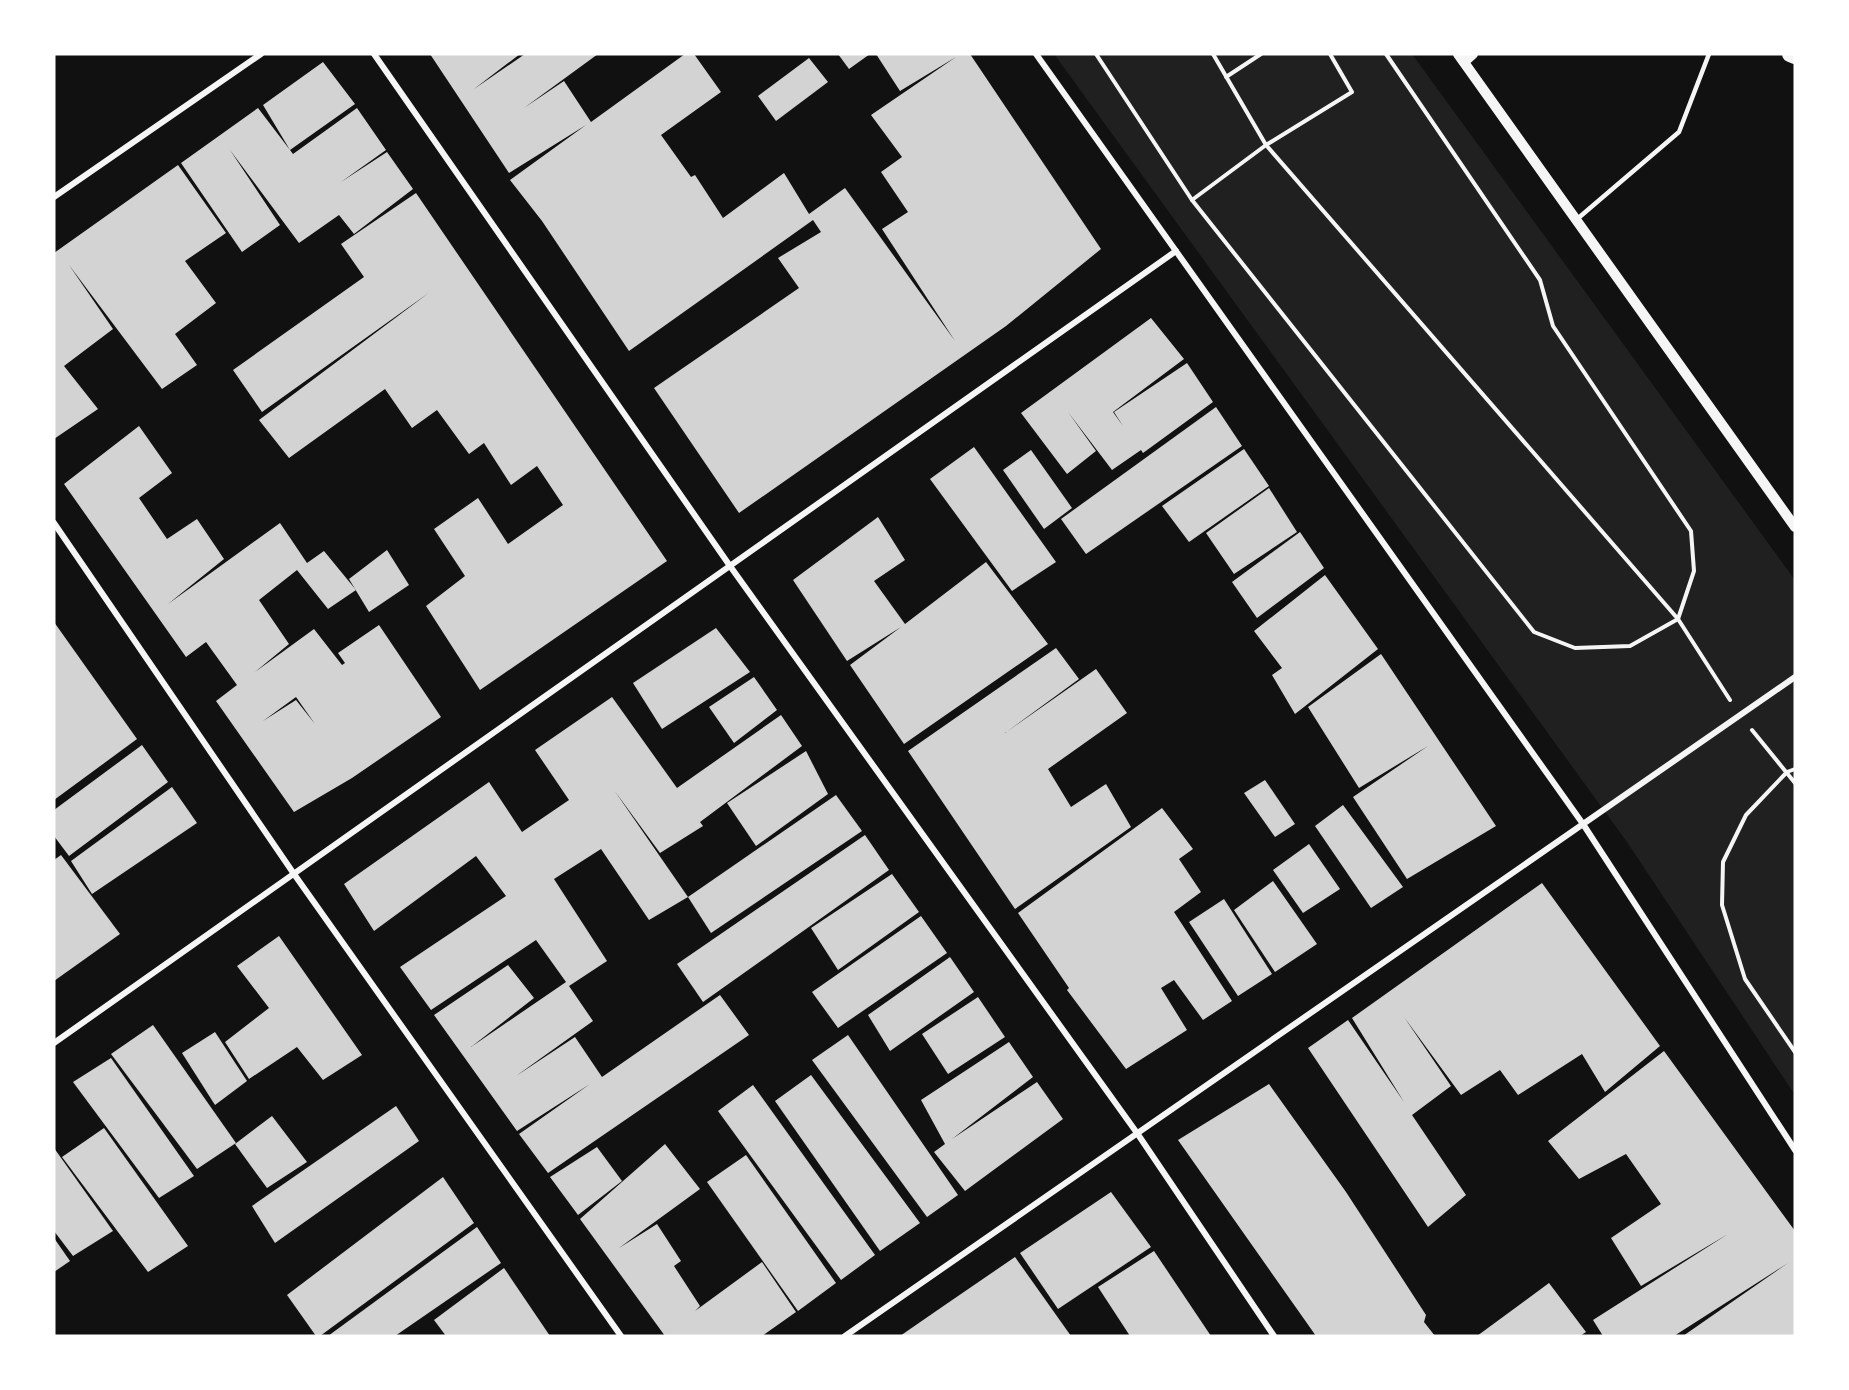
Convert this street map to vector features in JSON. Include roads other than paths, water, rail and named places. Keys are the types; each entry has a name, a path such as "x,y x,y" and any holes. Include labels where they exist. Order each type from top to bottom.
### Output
{"highway":[{"path":"1790,54 1795,56"}],"street":[{"path":"54,197 261,54"},
{"path":"374,54 730,566 1137,1133 1274,1336"},
{"path":"1036,54 1583,824 1795,1150"},
{"path":"1473,54 1461,58 1795,527"},
{"path":"54,1043 1176,251"},
{"path":"54,524 294,874 621,1336"},
{"path":"845,1336 1795,676"}],"lane":[{"path":"1576,220 1679,132 1709,54"}]}
